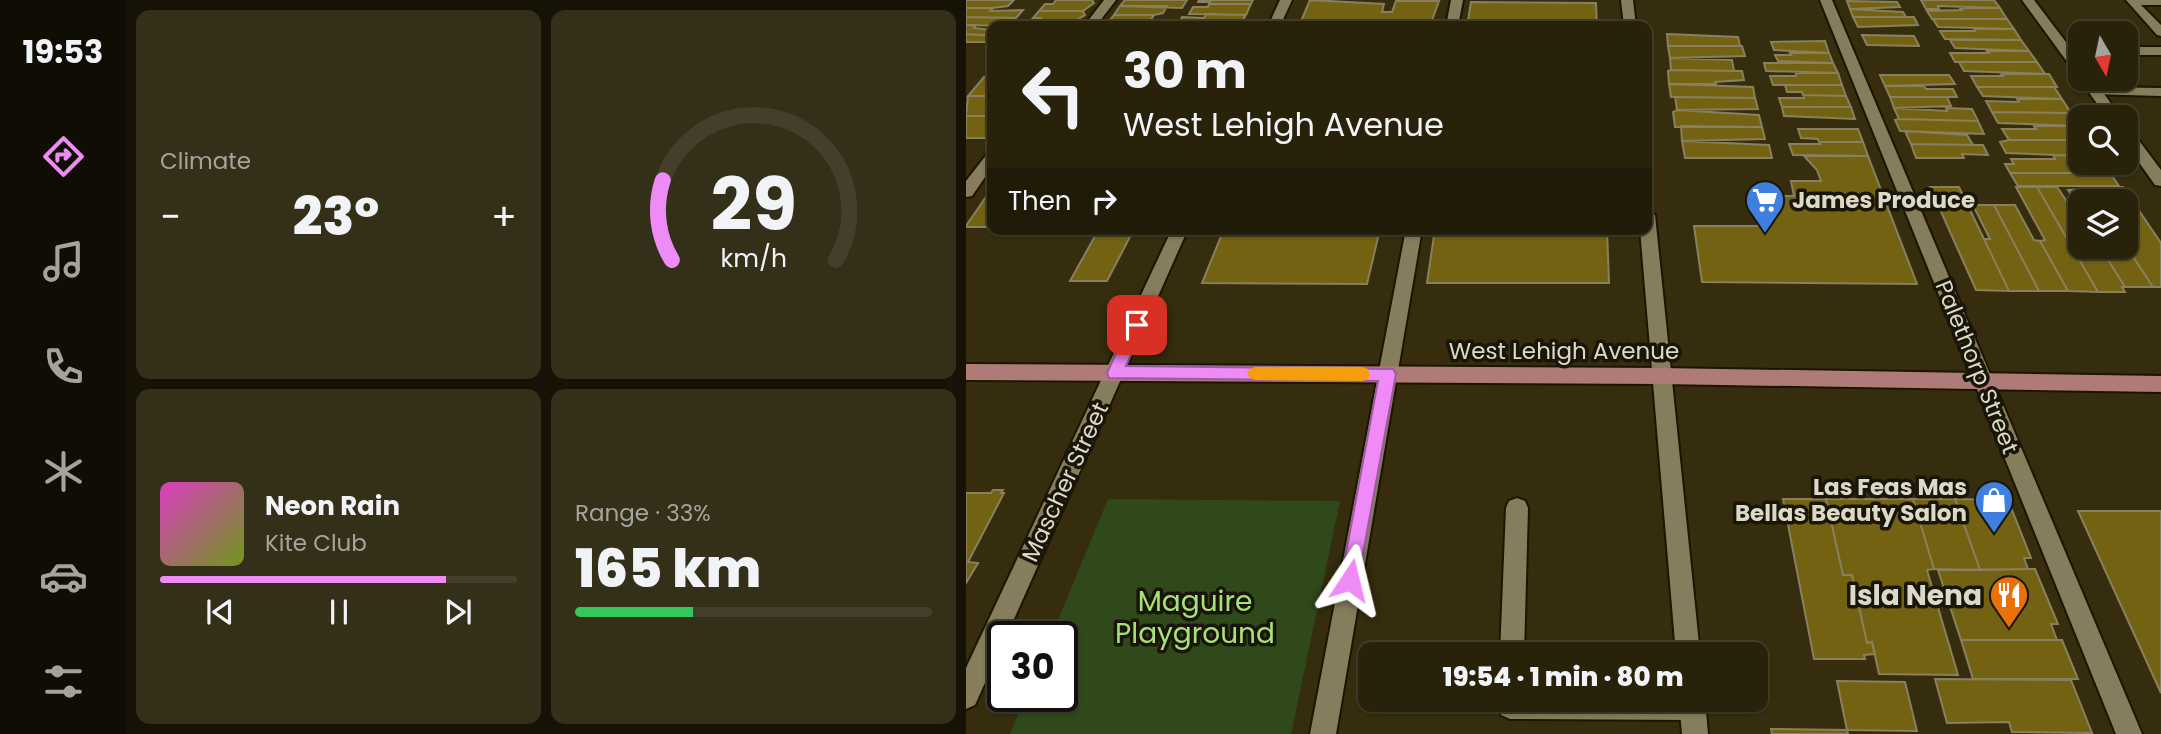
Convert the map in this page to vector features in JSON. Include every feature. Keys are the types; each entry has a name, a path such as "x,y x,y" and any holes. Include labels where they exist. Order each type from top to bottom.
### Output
{"main road":[{"name":"West Lehigh Avenue","path":"966,372 1661,376 2161,384"}],"street":[{"path":"1094,21 1110,0"},
{"path":"1276,21 1286,0"},
{"path":"1453,21 1457,0"},
{"path":"1627,0 1629,21"},
{"name":"Palethorp Street","path":"1826,0 2129,734"},
{"path":"2028,0 2068,54"},
{"path":"2161,1 2132,1 2161,32"},
{"path":"2138,51 2161,51"},
{"path":"2138,90 2161,92"},
{"path":"2138,149 2161,181"},
{"path":"966,192 987,164"},
{"name":"Mascher Street","path":"966,696 1178,235"},
{"path":"1322,734 1414,235"},
{"path":"1649,235 1687,642"},
{"path":"1512,642 1517,508"},
{"path":"1693,712 1695,734"}],"green space":[{"name":"Maguire Playground","path":"1108,499 1340,501 1291,734 1010,734 1020,712 1078,712 1078,621 1058,621"}],"building":[{"path":"966,0 1014,0 1008,6 966,8"},
{"path":"1056,0 1092,0 1094,3 1083,11 1039,11 1045,4 1053,4"},
{"path":"1125,0 1187,0 1182,8 1120,6"},
{"path":"1253,0 1251,4 1209,4 1210,2 1198,2"},
{"path":"1310,0 1384,4 1382,12 1392,12 1396,1 1439,1 1432,21 1301,21"},
{"path":"1921,0 1994,0 2000,8 1938,6 1939,9 1926,9"},
{"path":"1847,1 1897,2 1900,7 1850,9"},
{"path":"1471,2 1596,3 1597,21 1468,21"},
{"path":"1209,4 1251,4 1246,15 1189,14 1193,7 1208,7"},
{"path":"1120,6 1167,6 1163,13 1154,15 1114,15"},
{"path":"966,8 993,8 990,11 1023,10 1016,18 966,17"},
{"path":"1960,8 2000,8 2007,19 1932,19 1927,11 1962,10"},
{"path":"1850,9 1903,12 1906,17 1853,17"},
{"path":"1039,11 1083,11 1085,15 1075,21 1039,21 1041,18 1033,18"},
{"path":"1206,14 1246,15 1242,21 1180,21 1182,17 1204,18"},
{"path":"1114,15 1154,15 1150,21 1109,21"},
{"path":"966,17 1016,18 1013,21 987,21 987,26 966,25"},
{"path":"1853,17 1914,17 1918,25 1858,27"},
{"path":"1933,19 2007,19 2014,29 1938,27"},
{"path":"966,25 987,29 983,35 966,34"},
{"path":"1974,29 2014,29 2021,40 1945,39 1940,31 1975,31"},
{"path":"966,34 987,36 987,42 966,42"},
{"path":"1667,34 1738,37 1740,46 1668,46"},
{"path":"1862,35 1914,36 1919,46 1867,45"},
{"path":"1950,40 2021,40 2029,51 1955,48"},
{"path":"1825,41 1829,53 1774,50 1771,42"},
{"path":"1668,46 1742,46 1745,56 1670,58"},
{"path":"1987,51 2029,51 2037,62 1955,62 1950,53 1989,53"},
{"path":"1790,53 1829,53 1833,63 1778,61 1775,55 1791,55"},
{"path":"1670,58 1732,60 1734,71 1671,70"},
{"path":"1959,62 2037,62 2045,74 1964,71"},
{"path":"1764,63 1833,63 1838,73 1766,71"},
{"path":"1668,71 1742,71 1744,80 1715,82 1716,84 1669,84"},
{"path":"1796,73 1838,73 1842,85 1773,85 1770,76 1796,76"},
{"path":"2001,74 2049,74 2057,87 1977,87 1971,76 2003,76"},
{"path":"1880,75 1949,75 1955,84 1885,86"},
{"path":"984,77 987,77 987,96 968,96"},
{"path":"1669,84 1753,87 1755,98 1671,97"},
{"path":"1785,85 1842,85 1846,96 1803,95 1802,92 1787,92"},
{"path":"1885,86 1953,89 1957,97 1890,97"},
{"path":"1977,87 2054,87 2062,99 1983,96"},
{"path":"1803,95 1846,96 1851,107 1782,107 1779,98 1804,98"},
{"path":"968,96 987,96 987,116 966,116"},
{"path":"1675,97 1755,98 1758,109 1677,110"},
{"path":"1890,97 1947,97 1951,106 1894,108"},
{"path":"2017,99 2062,99 2068,113 1992,112 1986,101 2019,102"},
{"path":"1782,107 1851,107 1855,119 1784,116"},
{"path":"1894,108 1947,111 1946,108 1972,109 1978,121 1899,119"},
{"path":"1677,110 1759,115 1762,127 1675,127 1673,112"},
{"path":"1992,112 2068,113 2068,126 1998,123"},
{"path":"966,116 987,116 987,138 966,138"},
{"path":"1895,120 1978,121 1984,134 1900,131"},
{"path":"1681,126 1762,127 1765,139 1682,141"},
{"path":"2034,126 2068,126 2068,140 2009,140 2002,129 2036,129"},
{"path":"1798,129 1858,129 1863,142 1819,142 1818,139 1801,138"},
{"path":"1905,131 1967,135 1973,145 1911,144"},
{"path":"2068,140 2068,155 2006,153 2000,142"},
{"path":"1682,141 1769,145 1772,158 1685,158"},
{"path":"1819,142 1863,142 1868,156 1793,155 1789,144 1820,144"},
{"path":"1911,144 1983,145 1988,155 1916,158"},
{"path":"2053,155 2068,156 2068,173 2010,173 2005,164 2014,164 2011,159 2055,159"},
{"path":"1804,156 1868,156 1917,284 1702,282 1694,226 1769,226 1763,196 1794,196 1791,181 1821,181 1817,170"},
{"path":"2010,173 2111,175 2119,186 2018,186"},
{"path":"1930,187 1959,187 2009,291 1976,290"},
{"path":"2016,187 2037,187 2068,240 2068,259 2079,259 2098,292 2068,291 2040,241 2045,240"},
{"path":"2037,187 2057,187 2068,203 2068,240"},
{"path":"2088,187 2124,189 2089,189"},
{"path":"987,195 987,227 966,226"},
{"path":"1973,205 1994,205 2039,291 2009,291 1984,239 1990,239"},
{"path":"1994,205 2015,205 2034,240 2040,241 2068,291 2039,291"},
{"path":"2138,209 2161,243 2161,287 2153,287 2135,259 2138,259"},
{"path":"1096,235 1131,235 1107,281 1070,281"},
{"path":"1222,235 1379,235 1367,284 1202,283"},
{"path":"1434,235 1607,235 1609,283 1427,283"},
{"path":"2079,259 2108,259 2125,287 2122,287 2125,292 2098,292"},
{"path":"2108,259 2135,259 2153,287 2125,287"},
{"path":"993,490 1003,490 1001,493 1004,493 968,562 978,563 966,583 966,493 991,493"},
{"path":"1783,499 1826,499 1843,575 1852,575 1867,643 1872,642 1875,654 1864,655 1865,659 1814,659"},
{"path":"1826,499 1913,499 1934,569 1927,570 1958,675 1879,674 1872,642 1867,643 1852,575 1843,575"},
{"path":"1913,499 1955,499 1980,570 1934,569"},
{"name":"Las Feas Mas Bellas Beauty Salon","path":"1955,499 2002,500 2006,510 2012,510 2031,558 2024,558 2028,569 1980,570"},
{"path":"2078,511 2161,511 2161,693"},
{"path":"2035,569 2058,624 2051,624 2057,640 1961,640 1938,570"},
{"path":"1961,640 2062,640 2078,679 1973,679"},
{"path":"1935,679 2071,680 2092,733 2012,732 2009,722 1947,723"},
{"path":"1837,681 1905,682 1917,731 1847,730"},
{"path":"1771,729 1847,730 1848,734 1772,734"}],"slow traffic":[{"path":"1255,373 1362,374"}],"place":[{"name":"James Produce","path":"1765,234"},
{"name":"Las Feas Mas Bellas Beauty Salon","path":"1994,534"},
{"name":"Isla Nena","path":"2009,629"}],"route":[{"path":"1137,325 1115,373 1388,374 1350,580"}]}
